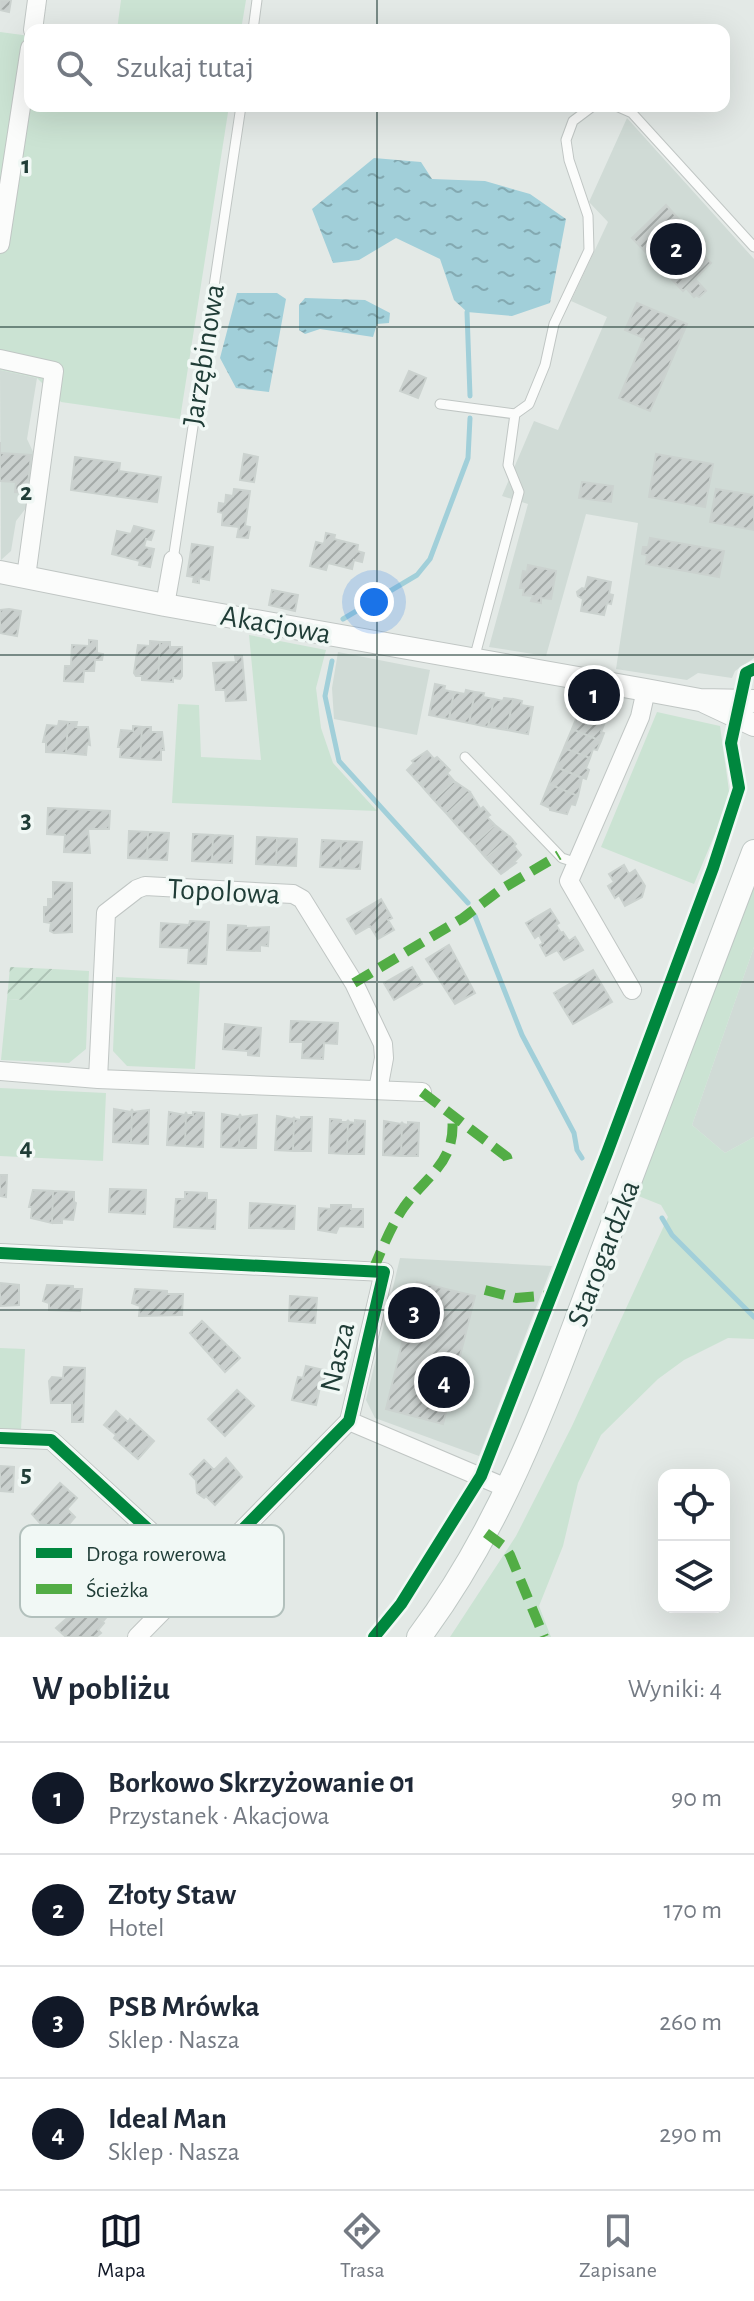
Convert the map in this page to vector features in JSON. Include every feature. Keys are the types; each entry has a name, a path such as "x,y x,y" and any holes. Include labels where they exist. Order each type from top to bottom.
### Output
{"main road":[{"name":"Starogardzka","path":"419,1637 476,1552 534,1435 754,852"}],"street":[{"path":"34,24 37,0"},
{"path":"0,244 24,87"},
{"path":"0,359 54,371 26,577"},
{"name":"Jarzębinowa","path":"165,605 173,560"},
{"name":"Akacjowa","path":"0,572 165,605 700,700 754,701"},
{"path":"632,990 569,881 640,717 646,690"},
{"name":"Akacjowa","path":"700,700 754,725"},
{"name":"Topolowa","path":"98,1079 106,913 145,886 293,894 302,899 354,983 383,1044 384,1058 378,1090"},
{"path":"0,1071 98,1079 422,1092"},
{"name":"Nasza","path":"0,1253 384,1272 349,1421 247,1525"},
{"name":"Nasza","path":"349,1421 509,1489"},
{"path":"0,1438 51,1440 144,1525"},
{"name":"Nasza","path":"137,1637 157,1617"}],"lane":[{"path":"254,24 257,0"},
{"name":"Jarzębinowa","path":"173,560 240,112"},
{"path":"440,404 515,414 529,404 545,365 554,324 589,250 588,216 569,160 566,140 573,121 585,112"},
{"path":"630,112 754,247"},
{"path":"474,659 519,492 508,465 515,414"},
{"path":"465,757 562,858 577,863"}],"shaded area":[{"path":"627,118 754,259 754,658 735,671 732,678 698,673 687,680 616,669 638,523 586,514 546,656 489,647 528,504 502,496 534,421 558,430 607,317 571,301 608,222 589,202"},
{"path":"0,370 37,378 27,439 35,456 26,508 16,521 11,551 1,560"},
{"path":"338,652 430,670 417,735 334,719 332,688"},
{"path":"754,947 754,1137 725,1153 692,1125"},
{"path":"400,1258 552,1266 479,1456 375,1418 366,1400"}],"green space":[{"path":"121,0 246,0 242,24 118,24"},
{"path":"0,32 24,35 24,112 228,112 180,419 61,402 37,378 0,370"},
{"path":"249,635 326,650 316,688 321,728 333,763 377,811 172,803 178,704 199,705 201,757 261,760"},
{"path":"657,712 720,726 730,798 694,884 601,847"},
{"path":"754,882 754,947 692,1125 725,1153 754,1137 754,1339 728,1338 684,1360 658,1379 601,1435 578,1483 563,1546 539,1606 551,1637 450,1637 516,1536 572,1426 668,1217 661,1205 636,1195"},
{"path":"10,967 53,969 24,1000 7,999"},
{"path":"53,969 89,971 86,1049 69,1063 1,1060 7,999 24,1000"},
{"path":"116,977 200,981 195,1069 127,1066 113,1051"},
{"path":"0,1088 106,1093 103,1161 0,1156"},
{"path":"0,1348 25,1349 21,1430 0,1430"}],"water":[{"path":"374,158 421,162 432,179 485,181 530,194 566,219 550,303 512,316 467,312 454,300 440,259 396,238 359,260 333,263 312,209"},
{"path":"237,293 277,293 286,299 269,392 236,388 220,358"},
{"path":"305,298 365,300 390,313 389,323 377,324 373,337 320,329 305,334 299,330 299,305"}],"building":[{"path":"0,0 11,0 9,12 0,10"},
{"path":"666,205 697,239 692,244 711,263 683,291 632,238"},
{"path":"695,279 706,291 699,297 694,297 686,288"},
{"path":"637,303 687,324 650,411 619,398 644,338 625,330"},
{"path":"409,371 426,378 418,398 400,391"},
{"path":"0,453 31,455 27,493 15,492 16,482 0,481"},
{"path":"244,454 258,457 254,482 240,480"},
{"path":"656,454 713,464 705,507 649,497"},
{"path":"75,457 120,463 119,471 161,477 157,502 71,490"},
{"path":"582,482 613,486 611,502 579,498"},
{"path":"234,489 250,491 245,526 250,527 248,538 237,537 239,527 222,525 223,513 218,512 219,503 225,504 226,495 233,496"},
{"path":"716,489 754,495 754,530 710,522"},
{"path":"134,526 154,531 151,540 146,539 144,547 154,549 150,567 139,565 140,561 112,554 117,531 131,534"},
{"path":"326,533 335,535 334,539 358,545 357,551 364,553 362,562 354,560 352,569 328,563 326,570 310,566 316,542 324,544"},
{"path":"650,538 724,551 719,577 646,564 647,555 642,554 643,547 648,547"},
{"path":"192,544 213,547 209,580 199,578 199,583 193,582 194,577 187,576"},
{"path":"528,565 556,571 551,599 541,598 541,603 531,601 533,596 523,595 524,588 520,588 523,571 527,572"},
{"path":"588,577 611,582 609,594 613,595 604,615 581,611 583,599 577,592 585,589"},
{"path":"272,590 298,595 295,611 269,605"},
{"path":"0,610 21,611 17,636 0,633"},
{"path":"89,640 97,641 97,653 103,654 102,660 95,660 94,671 84,671 83,682 64,681 65,666 71,666 72,645 89,646"},
{"path":"150,641 160,642 158,681 142,680 142,676 134,673 138,645 150,646"},
{"path":"160,642 170,642 170,647 182,647 182,676 180,679 173,678 173,682 158,681"},
{"path":"235,656 242,656 246,700 226,701 225,690 216,690 213,663 236,662"},
{"path":"435,684 454,692 449,719 429,715"},
{"path":"466,690 475,692 469,723 449,719 454,692 465,694"},
{"path":"475,692 494,699 488,727 469,723"},
{"path":"504,698 513,699 507,730 488,727 494,699 503,701"},
{"path":"513,699 522,701 521,705 533,707 528,734 507,730"},
{"path":"579,712 589,713 605,722 601,741 572,729"},
{"path":"59,721 68,722 66,753 46,752 46,742 43,742 47,725 58,726"},
{"path":"68,722 77,722 76,727 88,727 90,745 87,744 86,755 66,753"},
{"path":"133,726 142,727 140,759 120,757 121,730 133,731"},
{"path":"142,727 151,727 151,732 162,732 164,750 161,750 161,760 140,759"},
{"path":"572,729 601,741 590,758 564,748"},
{"path":"564,748 590,758 586,779 556,767"},
{"path":"427,751 443,763 420,784 407,770 414,763 412,761"},
{"path":"443,763 454,781 434,800 420,784"},
{"path":"556,767 582,778 578,796 549,784"},
{"path":"454,781 470,792 447,814 434,800"},
{"path":"549,784 578,796 567,814 541,804"},
{"path":"470,792 481,810 460,829 447,814"},
{"path":"483,807 495,825 474,844 460,829"},
{"path":"48,808 110,811 109,829 88,829 90,853 64,852 65,835 47,834"},
{"path":"495,825 510,837 486,858 474,844"},
{"path":"129,831 148,832 147,859 128,858"},
{"path":"148,832 169,833 167,860 147,859"},
{"path":"193,834 213,835 212,862 192,861"},
{"path":"213,835 233,836 232,863 212,862"},
{"path":"257,837 277,838 276,865 256,864"},
{"path":"510,837 521,855 501,874 486,858"},
{"path":"277,838 297,839 296,866 276,865"},
{"path":"322,840 341,841 340,868 320,867"},
{"path":"341,841 362,842 360,869 340,868"},
{"path":"624,865 629,874 635,870 645,886 642,897 625,906 619,895 615,898 608,886 614,882 609,874"},
{"path":"53,882 72,883 72,932 54,933 50,931 51,923 44,922 44,907 48,907 48,899 53,899"},
{"path":"381,899 392,918 388,920 394,930 378,939 370,926 356,934 347,919"},
{"path":"550,909 561,933 569,941 575,937 583,950 564,960 557,950 546,956 539,935 535,938 526,923"},
{"path":"190,921 209,922 206,964 188,963 189,948 160,947 161,923 189,925"},
{"path":"228,925 269,927 268,946 260,945 260,951 227,950"},
{"path":"449,945 475,993 455,1004 426,959"},
{"path":"412,967 422,984 394,1000 384,983"},
{"path":"593,970 612,1002 573,1024 554,993"},
{"path":"291,1021 338,1023 337,1044 324,1043 323,1059 302,1058 303,1042 290,1042"},
{"path":"225,1024 261,1028 259,1056 248,1055 248,1051 223,1049"},
{"path":"114,1109 131,1112 132,1109 131,1143 113,1142"},
{"path":"132,1109 133,1112 149,1110 148,1144 131,1143"},
{"path":"169,1112 185,1115 186,1112 185,1146 167,1145"},
{"path":"186,1112 187,1115 204,1113 203,1147 185,1146"},
{"path":"222,1114 239,1117 240,1114 239,1148 221,1147"},
{"path":"240,1114 241,1117 257,1115 256,1148 239,1148"},
{"path":"277,1116 294,1117 293,1151 275,1150"},
{"path":"294,1117 301,1120 301,1117 312,1117 311,1151 293,1151"},
{"path":"330,1119 348,1120 347,1154 329,1153"},
{"path":"348,1120 355,1123 355,1120 365,1121 364,1154 347,1154"},
{"path":"384,1121 402,1122 401,1156 383,1155"},
{"path":"402,1122 408,1125 408,1122 419,1123 418,1156 401,1156"},
{"path":"0,1175 7,1175 6,1197 0,1196"},
{"path":"110,1189 146,1190 145,1214 109,1212"},
{"path":"33,1190 53,1191 52,1223 31,1218 32,1207 29,1207"},
{"path":"53,1191 74,1192 73,1220 62,1219 62,1223 52,1223"},
{"path":"185,1192 207,1193 207,1200 216,1200 215,1229 174,1227 176,1199 185,1199"},
{"path":"250,1203 295,1206 294,1229 249,1228"},
{"path":"331,1205 351,1205 351,1209 363,1209 363,1227 339,1226 336,1233 318,1230 319,1208 331,1209"},
{"path":"417,1282 475,1296 443,1424 386,1409"},
{"path":"0,1283 19,1285 19,1305 0,1306"},
{"path":"47,1285 82,1289 80,1311 49,1310 49,1303 43,1301"},
{"path":"135,1289 183,1294 182,1315 139,1316 140,1306 132,1303"},
{"path":"290,1296 317,1298 315,1323 289,1321"},
{"path":"202,1321 240,1358 225,1372 190,1333"},
{"path":"306,1366 328,1371 325,1384 321,1383 316,1405 292,1400 298,1377 303,1378"},
{"path":"64,1367 85,1368 83,1422 72,1422 72,1403 51,1403 49,1381 52,1377 63,1378"},
{"path":"237,1390 254,1406 225,1436 208,1419"},
{"path":"116,1411 154,1441 138,1459 104,1425"},
{"path":"226,1458 242,1477 215,1505 206,1496 204,1498 197,1493 196,1480 190,1474 204,1460 214,1470"},
{"path":"0,1466 14,1467 13,1492 0,1491"},
{"path":"60,1483 77,1498 67,1509 75,1517 68,1525 42,1525 32,1514"},
{"path":"68,1617 98,1617 104,1623 96,1637 66,1637 56,1628"}],"waterway":[{"path":"467,312 470,396"},
{"path":"343,619 417,575 430,559 468,458 470,418"},
{"path":"332,661 325,696 339,761 468,903"},
{"path":"475,916 522,1035 574,1133 582,1158"},
{"path":"662,1218 672,1235 754,1317"}],"marked path":[{"path":"354,983 463,918 500,890 559,855"},
{"path":"422,1092 507,1157 509,1164"},
{"path":"373,1270 399,1214 445,1156 450,1145 452,1116"},
{"path":"485,1290 516,1298 552,1295"},
{"path":"486,1533 505,1547 510,1555 544,1637"}],"cycle path":[{"path":"374,1637 401,1604 481,1476 607,1153 713,868 739,788 731,743 746,673 754,669"},
{"path":"0,1253 384,1272 349,1421 247,1525"},
{"path":"0,1438 51,1440 144,1525"}],"place":[{"name":"Złoty Staw","path":"676,249"},
{"name":"Borkowo Skrzyżowanie 01","path":"594,695"},
{"name":"PSB Mrówka","path":"414,1313"},
{"name":"Ideal Man","path":"444,1382"}]}
